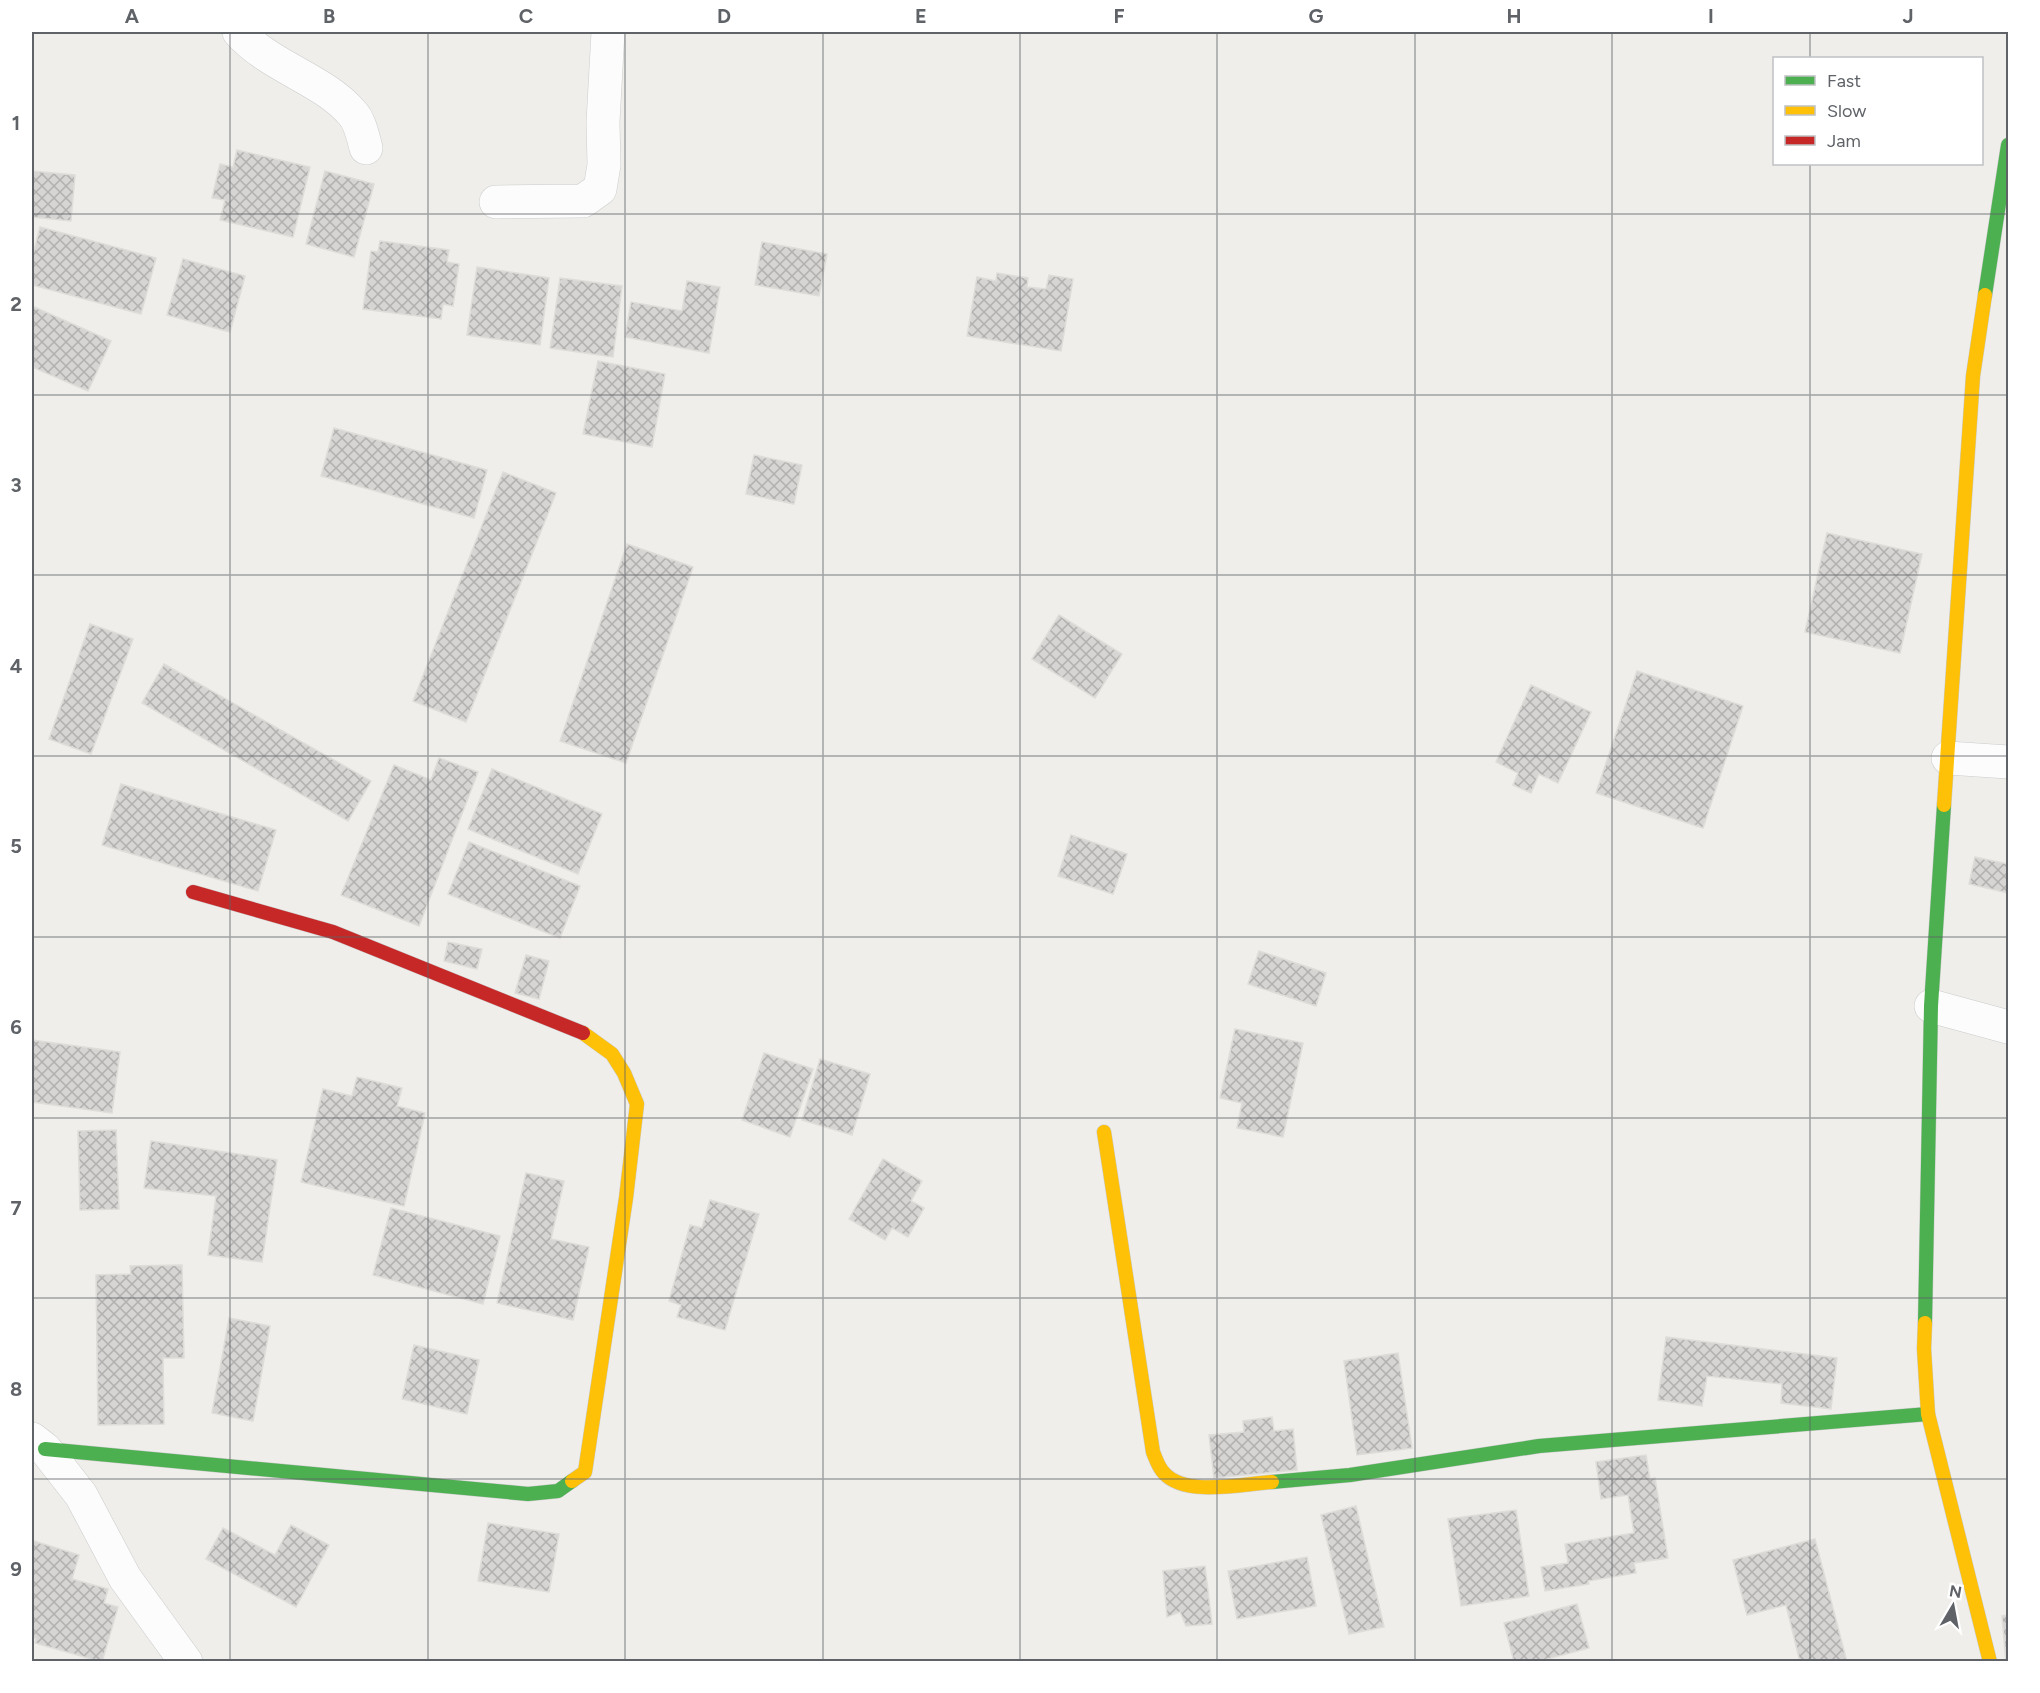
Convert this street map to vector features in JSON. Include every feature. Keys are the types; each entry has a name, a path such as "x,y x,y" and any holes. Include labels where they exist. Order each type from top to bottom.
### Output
{"street":[{"path":"239,32 256,49 335,97 354,115 366,148"},
{"path":"496,202 583,201 600,189 604,165 603,122 608,32"},
{"path":"1990,1662 1928,1414 1924,1350 1931,1006 1973,376 2007,164"},
{"path":"1948,758 2008,762"},
{"path":"38,1444 528,1494 558,1491 585,1472 626,1198 637,1104 624,1073 612,1054 586,1035 333,932 193,892"},
{"path":"1931,1006 2008,1027"},
{"path":"1104,1132 1153,1452 1160,1470 1170,1479 1194,1488 1350,1475 1539,1446 1928,1414"},
{"path":"38,1444 81,1495 124,1578 186,1662"}],"building":[{"path":"237,150 310,167 293,237 220,220 225,200 212,198 220,164 233,167"},
{"path":"32,171 75,175 71,221 32,217"},
{"path":"325,171 374,184 354,257 306,244"},
{"path":"40,227 156,258 141,314 32,285 32,258"},
{"path":"380,241 449,250 447,262 459,264 453,306 443,304 441,319 363,309 371,251 378,252"},
{"path":"762,242 827,254 819,296 755,285"},
{"path":"183,259 245,276 230,332 167,315"},
{"path":"477,267 549,278 540,345 467,335"},
{"path":"997,273 1028,278 1027,287 1046,289 1049,275 1073,279 1061,351 967,336 977,277 996,281"},
{"path":"560,278 622,286 613,357 550,348"},
{"path":"687,281 720,287 709,353 625,337 631,302 682,311"},
{"path":"32,306 111,341 88,391 32,367"},
{"path":"598,361 665,374 652,447 583,434"},
{"path":"334,428 487,470 474,518 321,476"},
{"path":"754,455 802,465 794,504 746,494"},
{"path":"503,472 556,493 466,722 413,701"},
{"path":"1827,533 1922,554 1900,653 1805,632"},
{"path":"627,544 693,567 626,763 560,741"},
{"path":"1059,615 1122,654 1095,698 1032,659"},
{"path":"90,624 133,639 91,754 49,739"},
{"path":"164,664 371,781 348,821 142,703"},
{"path":"1637,671 1743,706 1703,828 1596,793"},
{"path":"1531,685 1591,712 1558,783 1539,774 1531,793 1513,785 1518,773 1496,762"},
{"path":"439,758 478,772 419,926 341,895 394,765 431,780"},
{"path":"492,769 602,814 578,874 468,829"},
{"path":"121,784 276,830 258,891 102,845"},
{"path":"1071,835 1127,854 1113,894 1058,876"},
{"path":"469,842 580,886 560,938 448,894"},
{"path":"1975,857 2008,864 2008,893 1969,884"},
{"path":"448,942 482,949 477,969 444,961"},
{"path":"1259,951 1326,973 1316,1006 1248,984"},
{"path":"526,955 549,961 539,999 515,993"},
{"path":"1235,1029 1303,1043 1283,1137 1237,1128 1242,1103 1220,1098"},
{"path":"32,1040 120,1052 112,1113 32,1102"},
{"path":"764,1053 813,1069 790,1137 742,1120"},
{"path":"820,1059 870,1074 852,1135 802,1120"},
{"path":"357,1077 402,1088 397,1106 425,1113 404,1206 301,1182 323,1089 352,1096"},
{"path":"116,1130 119,1209 80,1210 78,1131"},
{"path":"151,1141 277,1160 262,1262 208,1255 216,1196 144,1188"},
{"path":"883,1159 922,1181 911,1201 924,1208 908,1237 892,1228 885,1240 849,1219"},
{"path":"526,1173 564,1181 551,1239 589,1247 573,1320 497,1303"},
{"path":"710,1200 759,1214 725,1330 677,1317 681,1305 669,1301 690,1225 702,1228"},
{"path":"391,1208 500,1236 483,1304 373,1275"},
{"path":"182,1265 184,1358 163,1358 164,1424 98,1425 96,1275 131,1274 130,1266"},
{"path":"229,1318 270,1326 253,1421 212,1413"},
{"path":"1666,1337 1837,1358 1831,1409 1781,1403 1782,1384 1707,1376 1702,1406 1658,1400"},
{"path":"414,1345 479,1360 467,1414 402,1399"},
{"path":"1398,1353 1412,1448 1357,1455 1344,1361"},
{"path":"1272,1417 1274,1431 1293,1429 1297,1470 1214,1478 1209,1435 1244,1432 1243,1421"},
{"path":"1646,1455 1650,1479 1655,1478 1668,1558 1634,1563 1636,1573 1545,1591 1541,1567 1568,1563 1565,1544 1634,1533 1628,1495 1601,1499 1596,1462"},
{"path":"1356,1506 1384,1627 1349,1634 1321,1515"},
{"path":"1516,1510 1529,1596 1461,1606 1448,1519"},
{"path":"488,1523 559,1534 549,1592 478,1581"},
{"path":"291,1525 329,1545 296,1607 206,1559 223,1528 275,1555"},
{"path":"1815,1539 1847,1662 1800,1662 1786,1605 1747,1615 1733,1560"},
{"path":"34,1541 79,1555 72,1579 108,1589 104,1603 118,1607 102,1662 35,1643 36,1639 32,1637 32,1549"},
{"path":"1307,1557 1316,1606 1237,1619 1228,1571"},
{"path":"1205,1566 1212,1624 1186,1626 1180,1612 1167,1617 1163,1571"},
{"path":"1577,1604 1589,1648 1536,1662 1514,1662 1504,1623"},
{"path":"2008,1615 2008,1662 2006,1662 2002,1616"}],"traffic: fast":[{"path":"1985,295 2008,145"},
{"path":"1925,1323 1931,1006 1944,805"},
{"path":"1272,1482 1350,1475 1539,1446 1928,1414"},
{"path":"45,1449 528,1494 558,1491 572,1481"}],"traffic: slow":[{"path":"1944,805 1973,376 1985,295"},
{"path":"572,1481 585,1472 626,1198 637,1104 624,1073 612,1054 583,1033"},
{"path":"1104,1132 1153,1452 1157,1463 1173,1480 1186,1485 1215,1487 1272,1482"},
{"path":"1925,1323 1924,1349 1928,1414 1990,1662"}],"traffic: jam":[{"path":"193,892 333,932 583,1033"}]}
